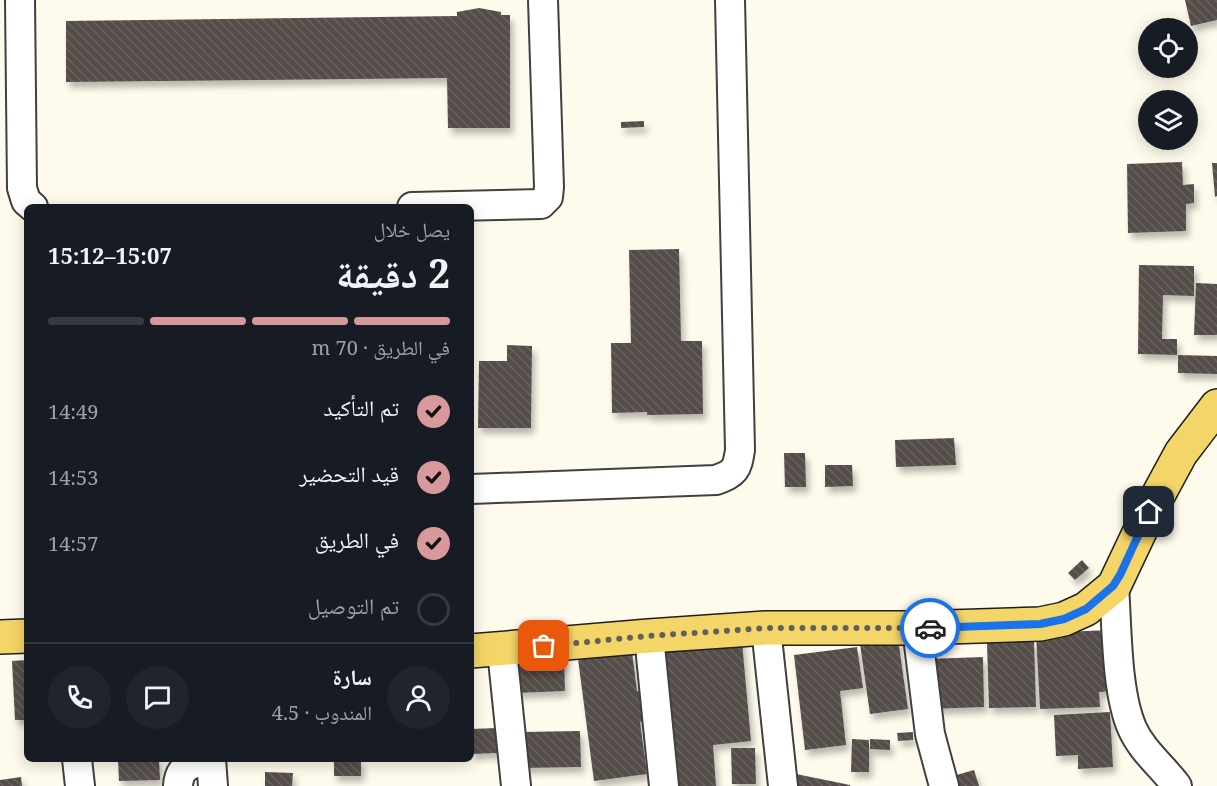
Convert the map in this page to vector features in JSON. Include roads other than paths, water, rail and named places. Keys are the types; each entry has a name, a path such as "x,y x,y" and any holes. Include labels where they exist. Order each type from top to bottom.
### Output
{"main road":[{"path":"486,651 766,628 917,628 1040,624 1064,619 1086,609 1113,586 1181,453 1217,406"},
{"path":"0,637 24,636"}],"street":[{"path":"20,0 22,188 26,201 30,204"},
{"path":"474,206 541,204 548,197 543,0"},
{"path":"474,489 716,480 730,475 738,466 740,439 730,0"},
{"path":"1113,586 1122,698 1132,728 1148,754 1177,786"},
{"path":"766,628 783,786"},
{"path":"917,628 930,734 944,786"},
{"path":"649,636 664,786"},
{"path":"486,651 516,786"},
{"path":"77,762 80,786"},
{"path":"178,786 178,778 183,768 200,762"},
{"path":"211,762 213,786"}]}
